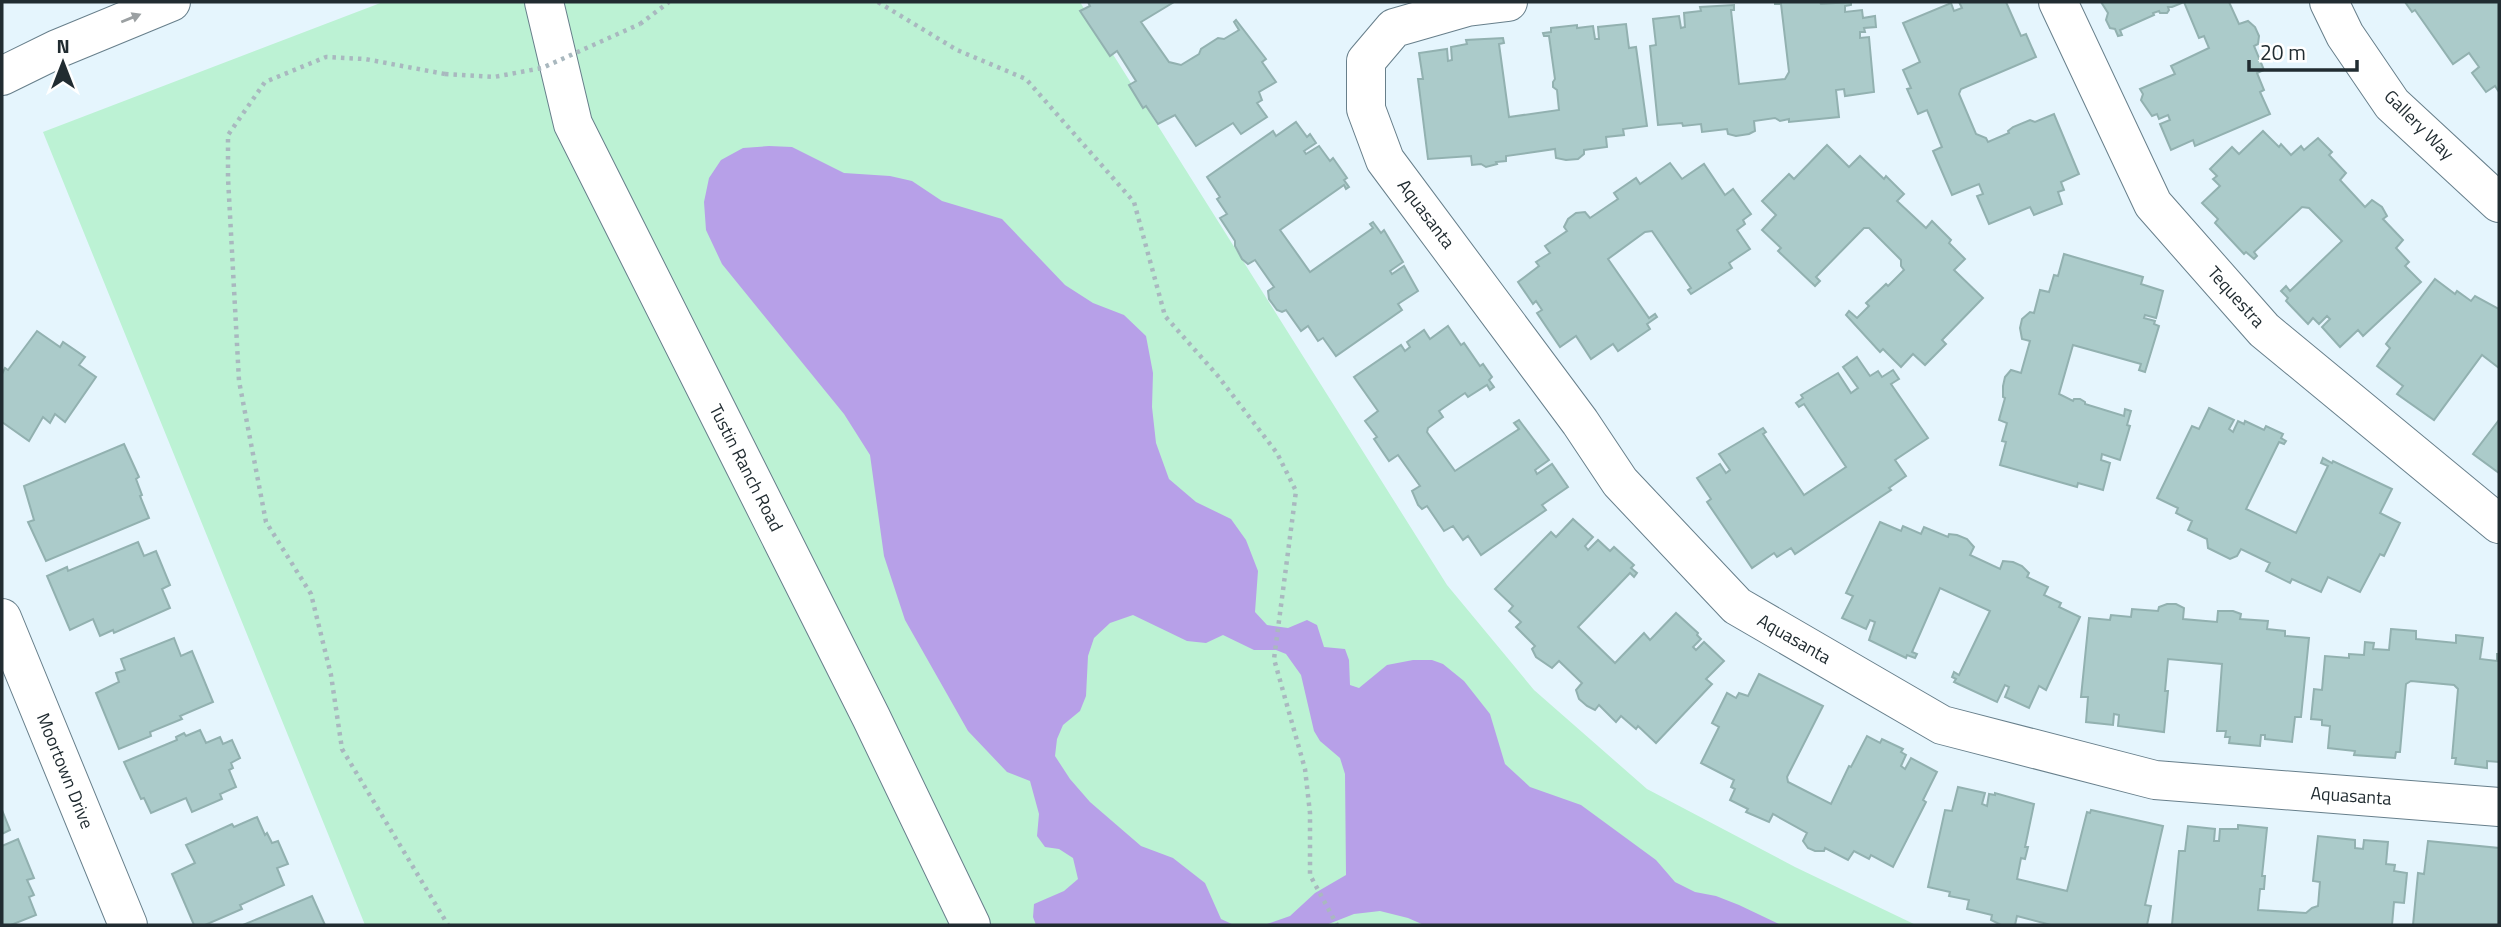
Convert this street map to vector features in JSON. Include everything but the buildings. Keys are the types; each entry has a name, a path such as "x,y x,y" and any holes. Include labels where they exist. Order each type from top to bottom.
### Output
{"street":[{"path":"2,76 57,49 171,2"},
{"name":"Tustin Ranch Road","path":"544,2 573,124 871,717 971,925"},
{"name":"Aquasanta","path":"1508,2 1467,7 1394,28 1366,61 1366,109 1385,160 1580,422 1620,482 1737,606 1942,725 2155,780 2499,807"},
{"name":"Tequestra","path":"2058,2 2153,204 2264,330 2499,524"},
{"name":"Gallery Way","path":"2329,2 2345,34 2392,104 2499,203"},
{"name":"Moortown Drive","path":"2,618 128,925"}],"path":[{"path":"448,925 342,749 331,674 311,594 266,522 239,381 228,135 265,82 326,57 365,59 445,74 494,77 542,68 640,24 669,2"},
{"path":"878,2 957,50 1026,79 1134,202 1165,317 1219,376 1278,453 1296,491 1274,659 1305,769 1310,813 1310,875 1336,925"}],"green space":[{"path":"383,2 1080,2 1447,585 1534,690 1647,789 1795,867 1916,925 365,925 43,132"}],"shaded area":[{"path":"792,147 844,173 890,176 912,181 942,201 1002,219 1065,285 1093,303 1124,315 1146,336 1153,373 1152,407 1156,443 1169,479 1196,502 1231,519 1246,540 1258,571 1255,612 1267,625 1288,628 1307,620 1317,625 1324,647 1345,649 1349,660 1350,685 1359,688 1387,665 1413,660 1432,660 1443,664 1464,681 1490,714 1505,764 1530,787 1581,805 1656,860 1675,882 1695,892 1716,896 1739,905 1781,925 1424,925 1380,911 1354,914 1326,925 1264,925 1290,916 1315,893 1346,875 1345,774 1340,758 1320,741 1314,731 1301,675 1286,654 1276,650 1254,650 1223,635 1206,643 1187,641 1133,615 1110,623 1094,638 1088,656 1086,696 1080,711 1063,725 1057,739 1055,756 1090,802 1141,846 1173,858 1205,883 1221,919 1234,925 1036,925 1033,917 1034,904 1064,891 1078,879 1073,858 1059,849 1045,847 1037,836 1039,814 1030,781 1007,772 968,731 905,620 884,556 870,455 844,414 722,264 706,230 704,202 709,178 721,160 743,148"}]}
